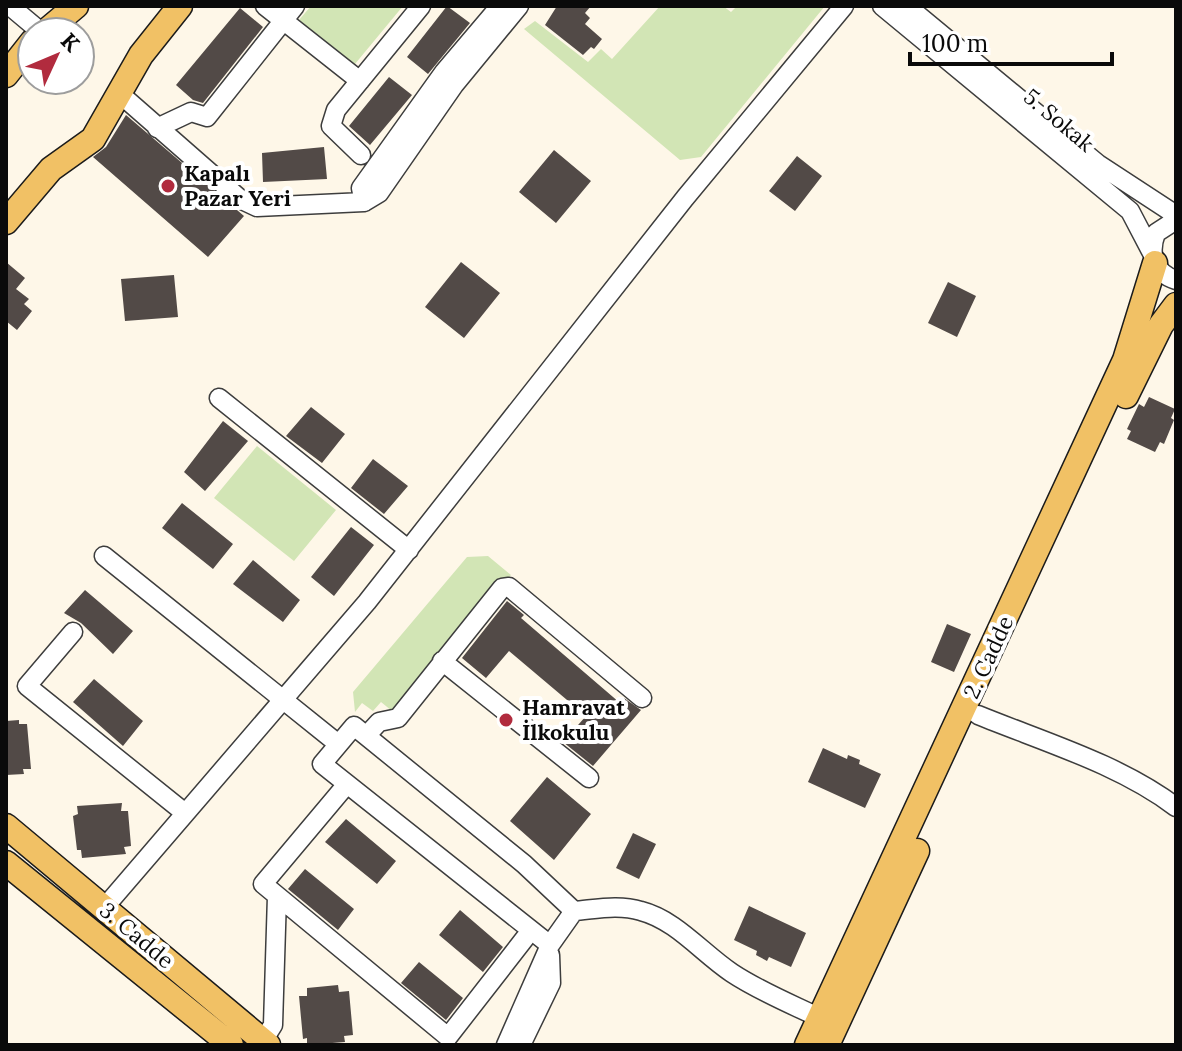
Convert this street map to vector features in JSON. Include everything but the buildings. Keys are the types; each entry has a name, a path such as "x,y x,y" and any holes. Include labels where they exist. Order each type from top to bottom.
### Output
{"main road":[{"path":"6,222 51,169 93,139 141,55 180,6"},
{"name":"2. Cadde","path":"807,1045 1125,360 1153,258"},
{"name":"2. Cadde","path":"827,1045 1148,352 1176,305"},
{"name":"3. Cadde","path":"6,826 265,1043"},
{"name":"3. Cadde","path":"6,863 231,1045"}],"street":[{"path":"265,6 360,81"},
{"path":"157,128 191,112 207,117 295,6"},
{"path":"361,155 331,126 336,110 421,6"},
{"path":"364,202 361,188 444,72 500,6"},
{"path":"119,93 240,199 257,207 364,202 379,193 454,85 519,6"},
{"path":"104,908 409,550 685,198 844,6"},
{"name":"5. Sokak","path":"882,6 1130,211 1153,258"},
{"name":"5. Sokak","path":"907,6 1098,164 1176,218"},
{"path":"1176,218 1156,233 1153,258 1160,271 1176,280"},
{"path":"219,398 409,550"},
{"path":"104,556 337,743"},
{"path":"367,735 379,722 398,718 502,588 509,587 642,698"},
{"path":"73,632 27,686 185,813"},
{"path":"442,661 589,778"},
{"path":"978,715 1090,761 1156,792 1176,807"},
{"path":"550,945 322,764 354,726 524,864 574,911 617,907 652,914 672,925 702,952 736,976 820,1018"},
{"path":"347,784 263,884 448,1037 525,938"},
{"path":"265,1043 273,1025 277,896"},
{"path":"506,1045 550,945 574,911"},
{"path":"521,1045 551,983 550,945"}],"green space":[{"path":"311,6 403,6 355,64 299,20"},
{"path":"660,6 723,6 731,12 737,6 825,6 701,157 680,160 524,29 535,21 588,62 601,49 612,59"},
{"path":"257,446 336,510 294,561 214,498"},
{"path":"488,556 511,575 414,690 392,711 381,702 373,711 362,703 355,712 353,692 467,557"}],"place":[{"name":"Kapalı Pazar Yeri","path":"168,186"},
{"name":"Hamravat İlkokulu","path":"506,720"}]}
